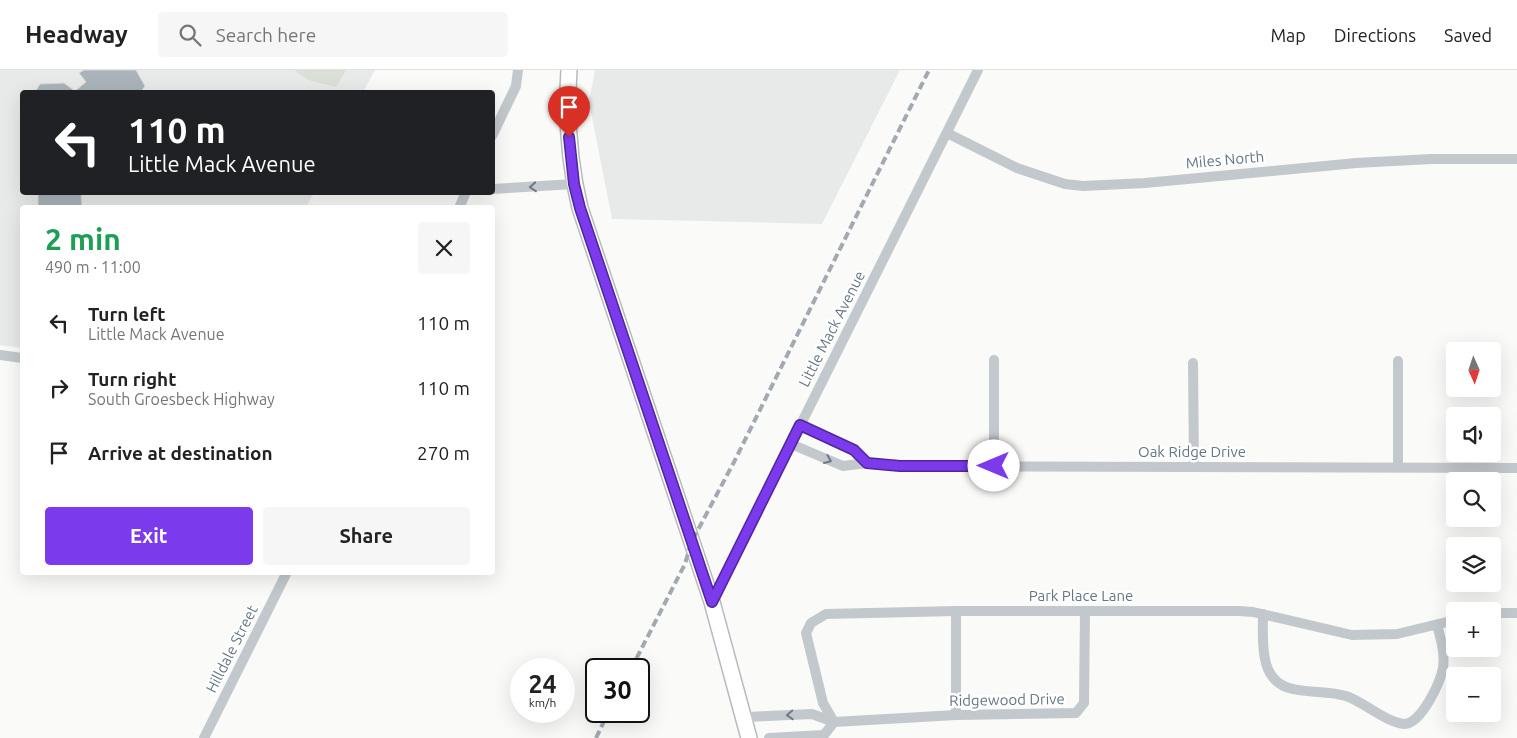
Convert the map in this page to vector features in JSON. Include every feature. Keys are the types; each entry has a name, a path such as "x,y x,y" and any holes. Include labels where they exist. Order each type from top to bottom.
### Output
{"main road":[{"path":"569,70 568,118 574,184 598,266 712,602 745,717 749,738"}],"street":[{"path":"495,130 516,86 518,70"},
{"name":"Little Mack Avenue","path":"712,602 978,70"},
{"name":"Miles North","path":"948,132 1017,168 1065,184 1083,186 1145,183 1356,163 1430,159 1517,159"},
{"path":"495,189 574,184"},
{"path":"0,355 20,358"},
{"path":"994,360 994,466"},
{"path":"1398,361 1398,467"},
{"path":"1193,363 1194,466"},
{"path":"800,425 854,450 867,463"},
{"name":"Oak Ridge Drive","path":"791,444 843,466 867,463 900,466 1517,468"},
{"name":"Hilldale Street","path":"204,738 286,575"},
{"path":"956,611 956,715"},
{"name":"Park Place Lane","path":"834,722 823,703 806,633 815,619 826,614 956,611 1239,611 1263,614 1352,635 1397,634 1446,622"},
{"name":"Ridgewood Drive","path":"745,717 812,714 834,722 956,715 1071,714 1080,710 1084,703 1085,611"},
{"path":"1501,613 1517,613"},
{"path":"1263,614 1265,664 1274,678 1281,684 1293,689 1348,697 1405,724 1414,721 1423,712 1440,676 1443,657 1442,643 1437,625"},
{"path":"769,738 824,735 834,722"}],"shaded area":[{"path":"0,70 375,70 364,90 20,90 20,195 313,195 307,205 20,205 20,348 0,345"},
{"path":"295,70 346,70 336,87 309,80"},
{"path":"595,70 900,70 822,224 612,219 589,102"}],"building":[{"path":"84,70 136,70 145,86 142,90 76,90 86,82 79,73"},
{"path":"64,83 74,90 36,90 40,84"},
{"path":"38,195 81,195 82,205 38,205"}],"railway":[{"path":"637,658 685,564 691,543 734,462 929,70"},
{"path":"596,738 603,723"}],"route":[{"path":"569,137 574,184 580,208 712,602 800,425 854,450 867,463 900,466 994,466"}]}
